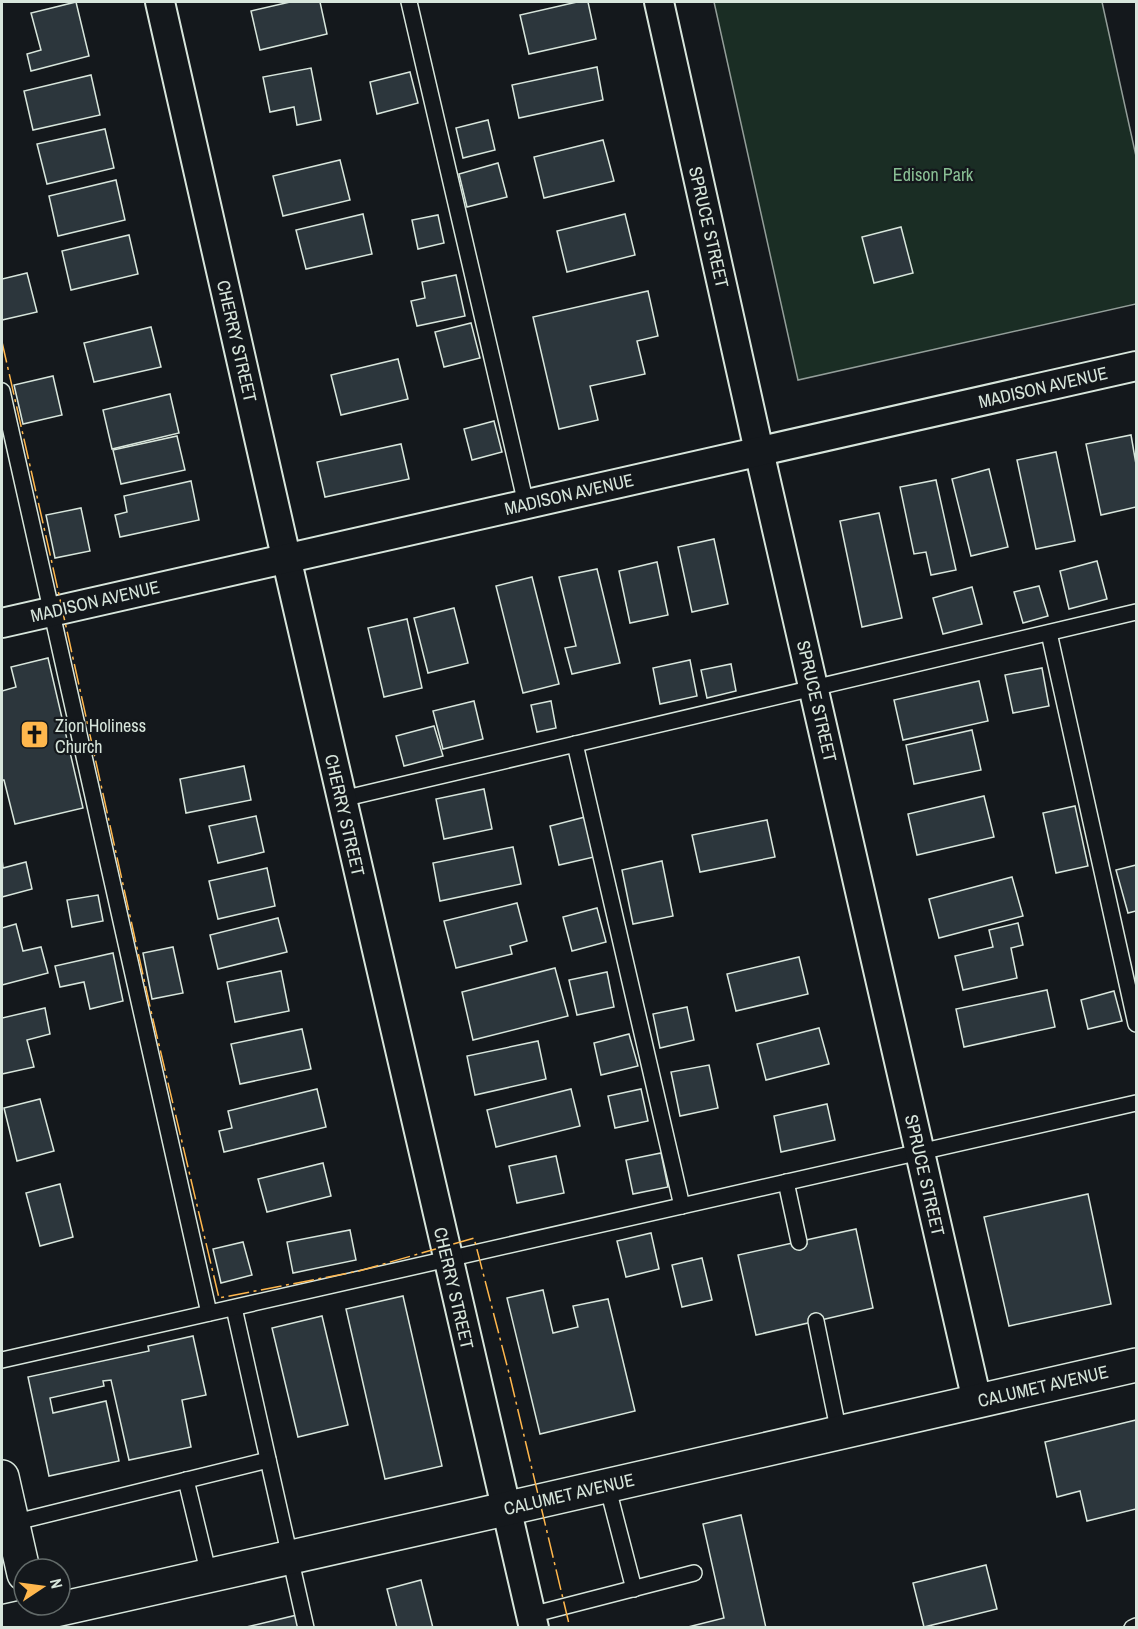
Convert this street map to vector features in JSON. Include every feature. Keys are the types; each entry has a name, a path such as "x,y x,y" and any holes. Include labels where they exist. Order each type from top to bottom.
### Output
{"main road":[{"name":"CALUMET AVENUE","path":"72,1607 1137,1365"},
{"path":"2,1477 20,1557"},
{"name":"CALUMET AVENUE","path":"2,1622 29,1617"}],"street":[{"name":"CHERRY STREET","path":"160,2 532,1621"},
{"name":"SPRUCE STREET","path":"659,2 759,451 977,1401"},
{"name":"MADISON AVENUE","path":"2,622 1137,366"}],"lane":[{"path":"409,2 525,504"},
{"path":"2,391 209,1313"},
{"path":"342,799 1137,612"},
{"path":"1048,633 1137,1024"},
{"path":"575,744 682,1206"},
{"path":"2,1360 1137,1103"},
{"path":"786,1182 799,1242"},
{"path":"234,1308 306,1628"},
{"path":"816,1321 839,1433"},
{"path":"12,1523 268,1460"},
{"path":"186,1480 209,1575"},
{"path":"608,1485 634,1589"},
{"path":"532,1621 694,1573"},
{"path":"1132,1628 1137,1626"}],"green space":[{"name":"Edison Park","path":"714,2 1102,2 1136,156 1136,304 798,380"}],"building":[{"path":"76,2 89,56 31,71 27,54 41,50 31,13"},
{"path":"290,2 320,2 327,34 260,50 251,11"},
{"path":"577,2 588,2 596,39 529,54 520,15"},
{"path":"597,67 603,100 519,118 512,85"},
{"path":"311,68 321,120 297,125 294,107 270,112 263,77"},
{"path":"410,72 418,103 377,114 370,82"},
{"path":"91,75 100,115 33,130 24,91"},
{"path":"488,120 495,150 463,158 456,128"},
{"path":"105,129 114,168 47,184 37,144"},
{"path":"603,140 614,181 544,198 534,157"},
{"path":"340,160 350,200 283,216 273,176"},
{"path":"498,163 507,197 467,207 459,174"},
{"path":"116,180 125,220 58,236 49,196"},
{"path":"363,214 372,254 306,269 296,230"},
{"path":"625,214 635,255 567,272 557,231"},
{"path":"438,215 444,243 418,249 412,220"},
{"path":"901,227 913,273 874,283 862,237"},
{"path":"129,235 138,274 71,290 62,251"},
{"path":"27,273 37,312 2,320 2,279"},
{"path":"456,275 465,316 417,326 411,301 425,298 422,282"},
{"path":"648,291 658,336 637,341 645,374 590,386 598,420 559,429 533,317"},
{"path":"471,323 480,358 444,367 435,332"},
{"path":"151,327 161,367 94,382 84,343"},
{"path":"398,359 408,399 341,415 331,375"},
{"path":"53,376 62,415 23,424 14,385"},
{"path":"170,394 179,433 112,449 103,410"},
{"path":"494,421 502,452 472,460 464,429"},
{"path":"1131,435 1136,464 1136,507 1101,515 1086,444"},
{"path":"177,436 185,470 121,484 113,450"},
{"path":"401,444 409,479 325,497 317,462"},
{"path":"1056,452 1075,541 1036,549 1017,460"},
{"path":"989,469 1008,547 971,556 952,479"},
{"path":"936,480 956,570 931,575 926,552 914,554 900,487"},
{"path":"191,481 199,520 120,537 115,515 127,512 124,496"},
{"path":"81,508 90,551 55,558 46,515"},
{"path":"879,513 902,618 862,627 840,521"},
{"path":"714,539 728,604 692,612 678,547"},
{"path":"1097,561 1107,599 1069,609 1060,571"},
{"path":"657,562 668,615 630,623 619,571"},
{"path":"597,569 620,663 572,674 565,648 576,646 559,577"},
{"path":"532,577 559,684 523,693 496,586"},
{"path":"1039,586 1048,616 1023,623 1014,592"},
{"path":"972,587 982,624 943,634 933,598"},
{"path":"454,608 468,663 428,673 414,618"},
{"path":"407,619 422,688 384,697 368,628"},
{"name":"Zion Holiness Church","path":"48,658 83,808 15,824 4,780 2,780 2,691 16,687 11,667"},
{"path":"690,660 697,696 660,704 653,668"},
{"path":"731,664 736,691 707,698 701,670"},
{"path":"1042,668 1049,706 1013,713 1005,675"},
{"path":"979,681 988,721 903,740 894,700"},
{"path":"474,701 483,739 443,749 433,711"},
{"path":"551,701 556,728 537,732 531,705"},
{"path":"434,726 443,756 404,766 396,736"},
{"path":"972,730 981,770 914,784 906,745"},
{"path":"244,766 251,800 186,813 180,779"},
{"path":"484,789 492,829 444,839 436,799"},
{"path":"984,796 994,837 917,855 908,814"},
{"path":"1075,806 1088,866 1056,873 1043,813"},
{"path":"256,816 264,852 218,863 209,826"},
{"path":"585,817 594,857 559,865 550,826"},
{"path":"767,820 775,857 700,872 692,835"},
{"path":"513,847 521,884 440,901 433,863"},
{"path":"2,859 3,868 26,862 32,889 2,897"},
{"path":"662,861 673,916 633,924 622,870"},
{"path":"1136,865 1136,911 1128,913 1116,870"},
{"path":"267,868 275,906 218,919 209,881"},
{"path":"1012,877 1023,916 939,938 929,899"},
{"path":"98,895 103,921 72,927 67,900"},
{"path":"517,903 527,941 510,946 512,954 456,968 444,921"},
{"path":"597,908 606,942 572,951 563,917"},
{"path":"278,918 287,952 218,969 210,935"},
{"path":"1018,923 1023,945 1011,948 1017,978 963,990 955,956 993,947 989,930"},
{"path":"16,924 23,951 41,947 48,973 2,985 2,928"},
{"path":"173,947 183,993 152,999 143,953"},
{"path":"113,953 123,1001 90,1009 84,982 60,987 55,966"},
{"path":"799,957 808,994 736,1011 727,974"},
{"path":"555,968 568,1016 473,1040 462,992"},
{"path":"281,971 289,1011 235,1022 227,982"},
{"path":"607,972 614,1007 577,1015 569,980"},
{"path":"1047,990 1055,1027 964,1047 956,1009"},
{"path":"1114,991 1122,1021 1088,1029 1081,1000"},
{"path":"687,1007 694,1040 660,1048 653,1014"},
{"path":"45,1008 50,1034 27,1040 34,1067 2,1074 2,1018"},
{"path":"819,1028 829,1064 766,1080 757,1044"},
{"path":"302,1029 311,1069 240,1084 231,1044"},
{"path":"629,1034 638,1066 601,1075 594,1043"},
{"path":"538,1041 546,1079 475,1095 467,1056"},
{"path":"709,1065 718,1108 680,1116 671,1072"},
{"path":"317,1089 326,1127 224,1152 219,1131 232,1128 228,1111"},
{"path":"571,1089 580,1126 496,1147 487,1110"},
{"path":"641,1089 648,1121 615,1128 608,1096"},
{"path":"40,1099 54,1151 17,1161 4,1108"},
{"path":"827,1104 835,1140 781,1152 774,1116"},
{"path":"661,1153 668,1187 633,1194 626,1160"},
{"path":"556,1156 564,1193 517,1203 509,1166"},
{"path":"323,1163 331,1196 267,1212 258,1179"},
{"path":"60,1184 73,1237 40,1246 26,1193"},
{"path":"1088,1194 1111,1304 1009,1326 984,1217"},
{"path":"856,1229 873,1308 756,1335 738,1255"},
{"path":"350,1230 356,1260 293,1273 287,1242"},
{"path":"651,1233 659,1269 626,1277 617,1241"},
{"path":"243,1242 252,1275 221,1283 213,1249"},
{"path":"702,1258 712,1300 682,1307 672,1265"},
{"path":"543,1290 553,1333 578,1327 573,1306 608,1299 635,1411 540,1434 507,1298"},
{"path":"403,1296 442,1466 385,1479 346,1309"},
{"path":"322,1316 348,1425 298,1437 272,1328"},
{"path":"193,1336 206,1395 182,1400 191,1447 129,1460 111,1380 103,1381 104,1386 50,1398 53,1413 106,1401 119,1461 49,1476 28,1377 149,1351 148,1346"},
{"path":"1136,1420 1136,1509 1087,1521 1080,1491 1057,1497 1045,1442"},
{"path":"741,1515 766,1628 684,1628 724,1618 703,1524"},
{"path":"986,1565 997,1609 924,1627 913,1583"},
{"path":"421,1580 433,1628 397,1628 387,1589"},
{"path":"297,1615 301,1628 242,1628"}],"power":[{"path":"2,342 151,1011 219,1298 359,1271 474,1238 570,1628"}],"place":[{"name":"Zion Holiness Church","path":"34,735"}]}
